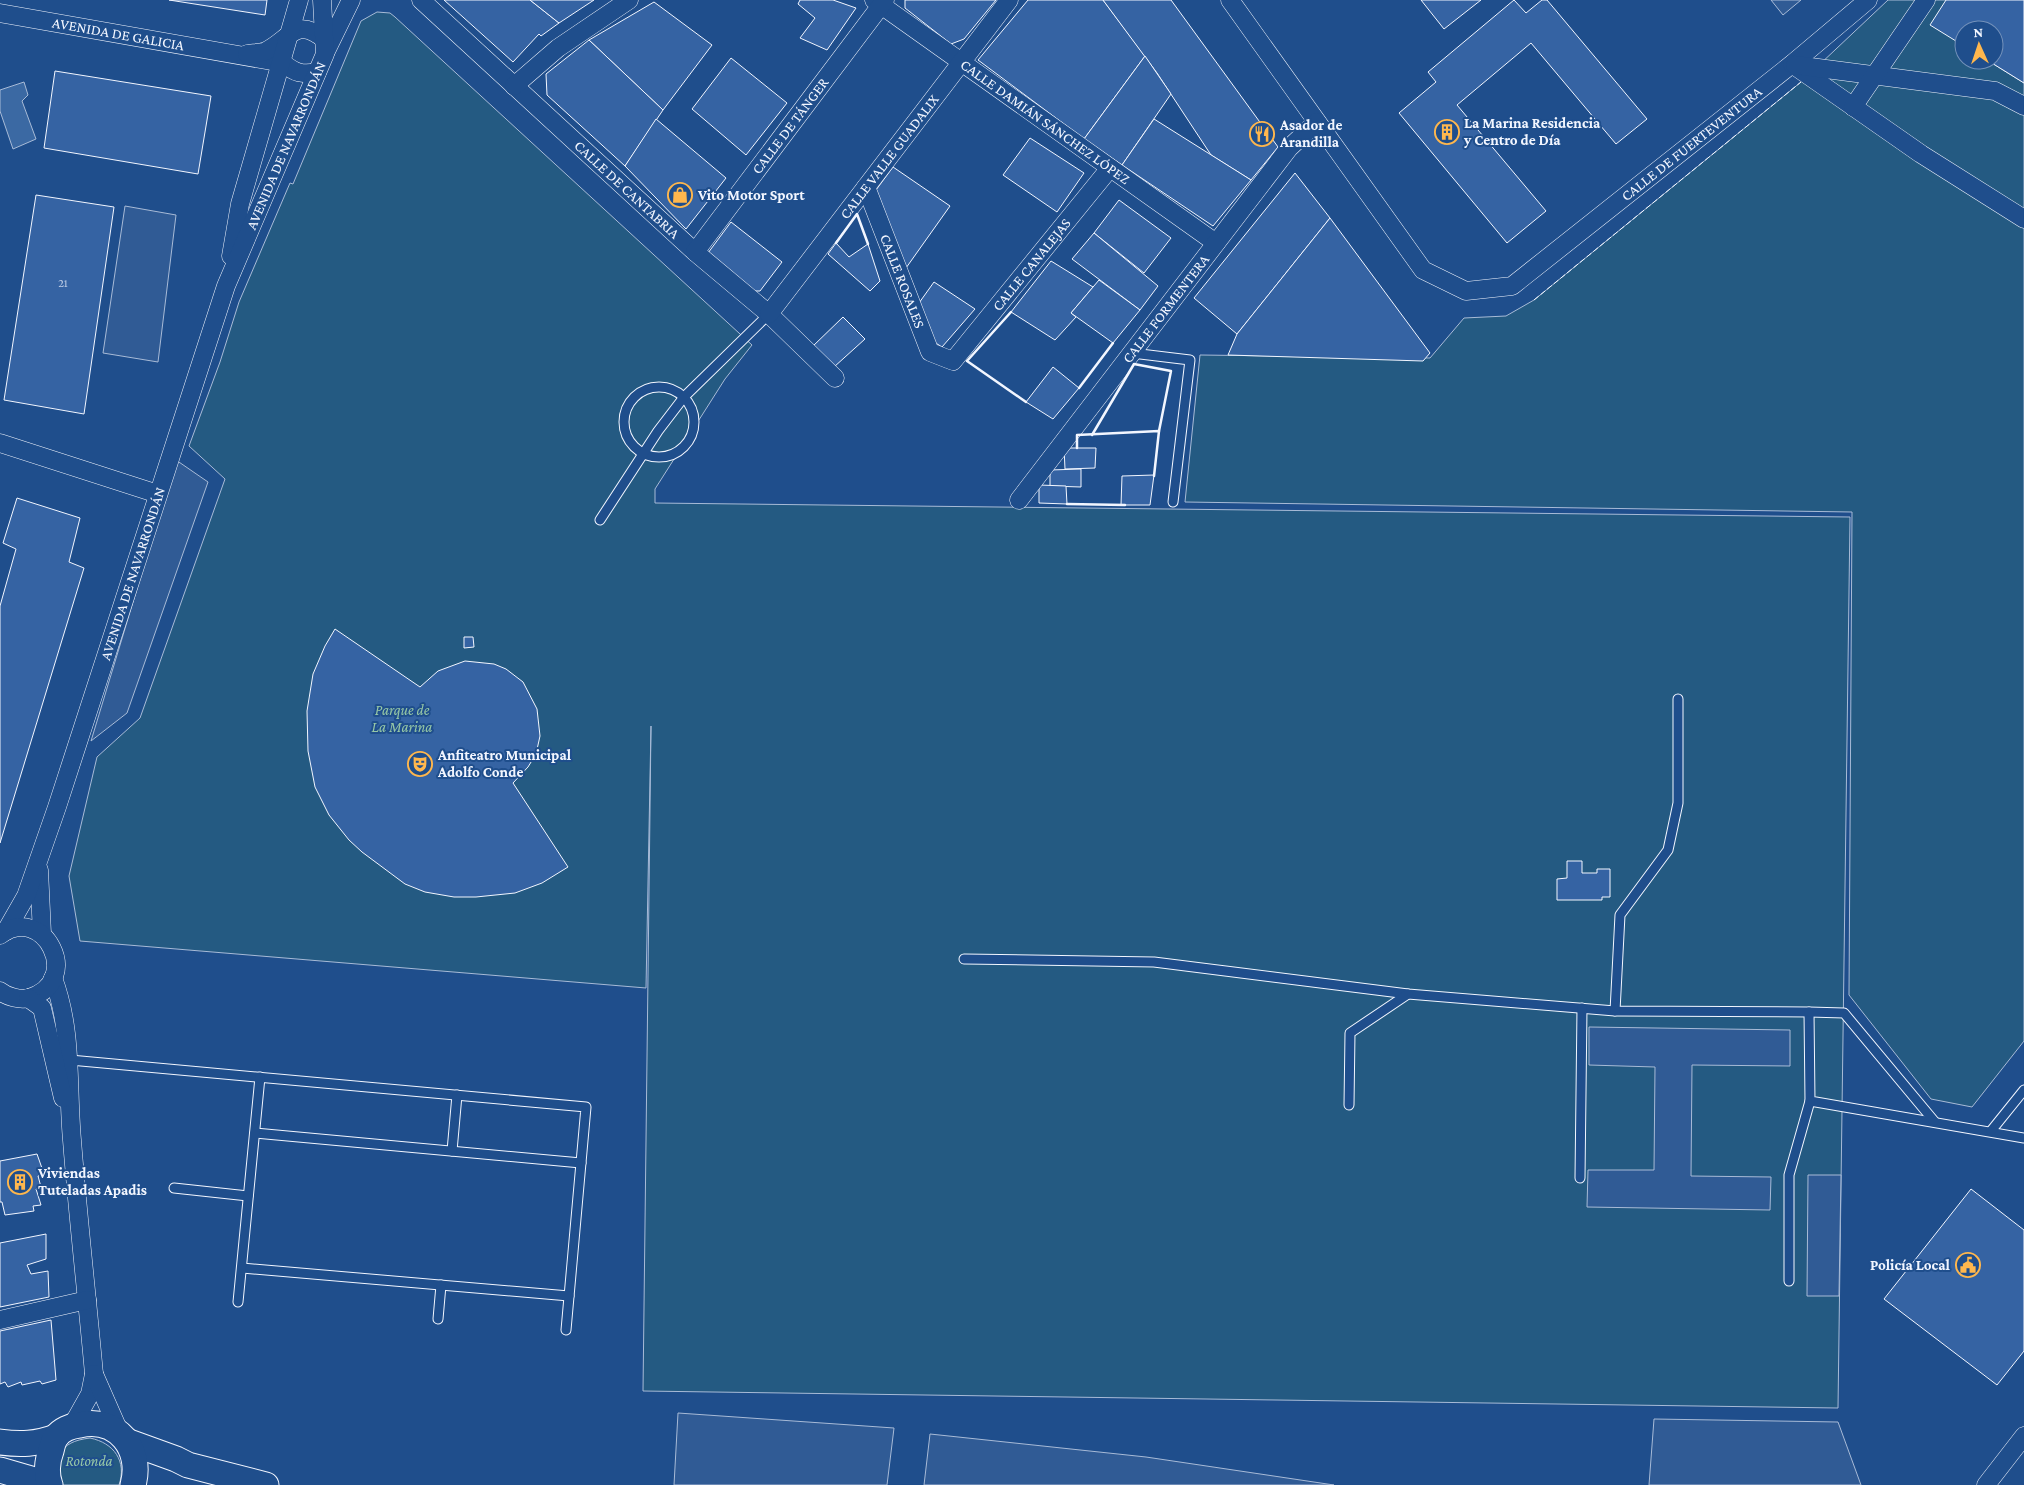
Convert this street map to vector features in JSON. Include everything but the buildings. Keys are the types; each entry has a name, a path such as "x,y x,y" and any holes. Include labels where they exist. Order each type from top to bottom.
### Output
{"street":[{"name":"AVENIDA DE NAVARRONDÁN","path":"226,286 240,204 283,63 299,0"},
{"name":"AVENIDA DE NAVARRONDÁN","path":"3,933 26,896 38,862 226,286 317,72 324,46 322,0"},
{"path":"291,32 302,28 314,31 324,46 351,0"},
{"name":"CALLE DE CANTABRIA","path":"421,0 695,252 769,314 835,378"},
{"path":"514,86 558,48 628,0"},
{"name":"CALLE VALLE GUADALIX","path":"769,314 1009,0"},
{"path":"1230,0 1317,122"},
{"name":"CALLE DE FUERTEVENTURA","path":"1317,122 1423,270 1466,292 1512,286 1792,64 1868,0"},
{"path":"1853,107 1926,0"},
{"name":"CALLE DAMIÁN SÁNCHEZ LÓPEZ","path":"880,1 962,62 1216,243"},
{"name":"CALLE DE TÁNGER","path":"695,252 880,1"},
{"name":"AVENIDA DE GALICIA","path":"0,13 283,63"},
{"name":"AVENIDA DE GALICIA","path":"236,55 265,52 291,32"},
{"path":"283,63 293,72 304,74 317,72"},
{"path":"1792,64 1995,91 2024,106"},
{"path":"1792,64 1921,154 2024,219"},
{"name":"CALLE FORMENTERA","path":"1019,500 1289,148 1317,122"},
{"name":"CALLE CANALEJAS","path":"954,361 1110,168"},
{"name":"CALLE ROSALES","path":"866,187 930,352 954,361"},
{"path":"0,443 158,494"},
{"name":"AVENIDA DE NAVARRONDÁN","path":"38,862 42,934"},
{"path":"1,993 14,998 28,998 42,992 54,978 57,968 56,956 47,939 42,934 31,929 20,928 3,933"},
{"path":"50,1485 48,1459 90,1394 94,1374 72,1138 70,1060 60,997 54,978"},
{"path":"28,998 42,1008 72,1138"},
{"path":"0,1320 87,1300"},
{"path":"94,1374 124,1437 136,1468 134,1483"},
{"path":"0,1442 37,1444 86,1423 104,1425 124,1437 188,1465 266,1485"},
{"path":"1986,1485 2024,1436"},
{"path":"134,1483 150,1471 188,1465"},
{"path":"0,1470 31,1479 39,1485"}],"lane":[{"path":"600,520 643,453 684,397 769,314"},
{"path":"1132,353 1190,360 1173,502"},
{"path":"662,387 674,390 684,397 694,416 694,427 687,442 675,453 665,456 643,453 636,448 625,433 624,412 638,392 662,387"},
{"path":"1614,1011 1620,915 1668,850 1678,803 1678,699"},
{"path":"964,959 1154,962 1408,994 1614,1011 1844,1013 1934,1121"},
{"path":"1349,1105 1350,1033 1408,994"},
{"path":"1580,1178 1582,1008"},
{"path":"1789,1280 1789,1175 1810,1101 1809,1012"},
{"path":"70,1060 586,1106 566,1330"},
{"path":"238,1302 260,1077"},
{"path":"1991,1131 2024,1090"},
{"path":"452,1151 457,1095"},
{"path":"1810,1101 2024,1138"},
{"path":"254,1132 581,1163"},
{"path":"174,1188 248,1196"},
{"path":"242,1268 569,1296"},
{"path":"438,1319 441,1285"}],"green space":[{"path":"1888,0 1946,0 1954,20 1954,70 2003,70 2024,83 2024,1041 1972,1107 1931,1099 1849,995 1852,512 1185,502 1200,355 1430,358 1464,318 1506,316 1534,300 1801,82"},
{"name":"Parque de La Marina","path":"377,12 390,13 395,17 752,345 725,379 655,489 655,503 1850,517 1838,1408 643,1391 651,726 646,988 80,941 69,876 97,757 140,718 225,479 189,446 220,362 239,302 290,183 293,184 361,21"},
{"name":"Rotonda","path":"90,1438 106,1444 116,1454 121,1468 119,1485 59,1485 58,1466 61,1452 71,1443"}],"shaded area":[{"path":"1771,0 1801,0 1783,15"},
{"path":"24,82 28,95 22,101 36,139 13,149 0,111 0,90"},
{"path":"125,206 176,215 158,362 103,353"},
{"path":"176,460 208,482 127,713 91,741"},
{"path":"1589,1027 1790,1030 1790,1066 1692,1065 1691,1176 1771,1177 1770,1210 1587,1207 1588,1170 1654,1170 1655,1067 1589,1065"},
{"path":"1808,1175 1841,1175 1839,1296 1807,1296"},
{"path":"678,1413 894,1428 887,1485 674,1485"},
{"path":"1654,1419 1838,1422 1861,1485 1649,1485"},
{"path":"930,1434 1146,1457 1334,1485 924,1485"}],"fence":[{"path":"1534,300 1801,82"}],"wall":[{"path":"836,243 857,214 868,244"},
{"path":"1011,312 967,361 1026,402"},
{"path":"1079,388 1113,343"},
{"path":"1092,435 1134,364 1171,371 1159,431"},
{"path":"1077,448 1077,435 1159,431 1154,476"},
{"path":"1067,504 1125,505"}],"place":[{"name":"La Marina Residencia y Centro de Día","path":"1447,132"},
{"name":"Asador de Arandilla","path":"1262,134"},
{"name":"Vito Motor Sport","path":"680,195"},
{"name":"Anfiteatro Municipal Adolfo Conde","path":"420,764"},
{"name":"Viviendas Tuteladas Apadis","path":"20,1182"},
{"name":"Policía Local","path":"1968,1265"}]}
